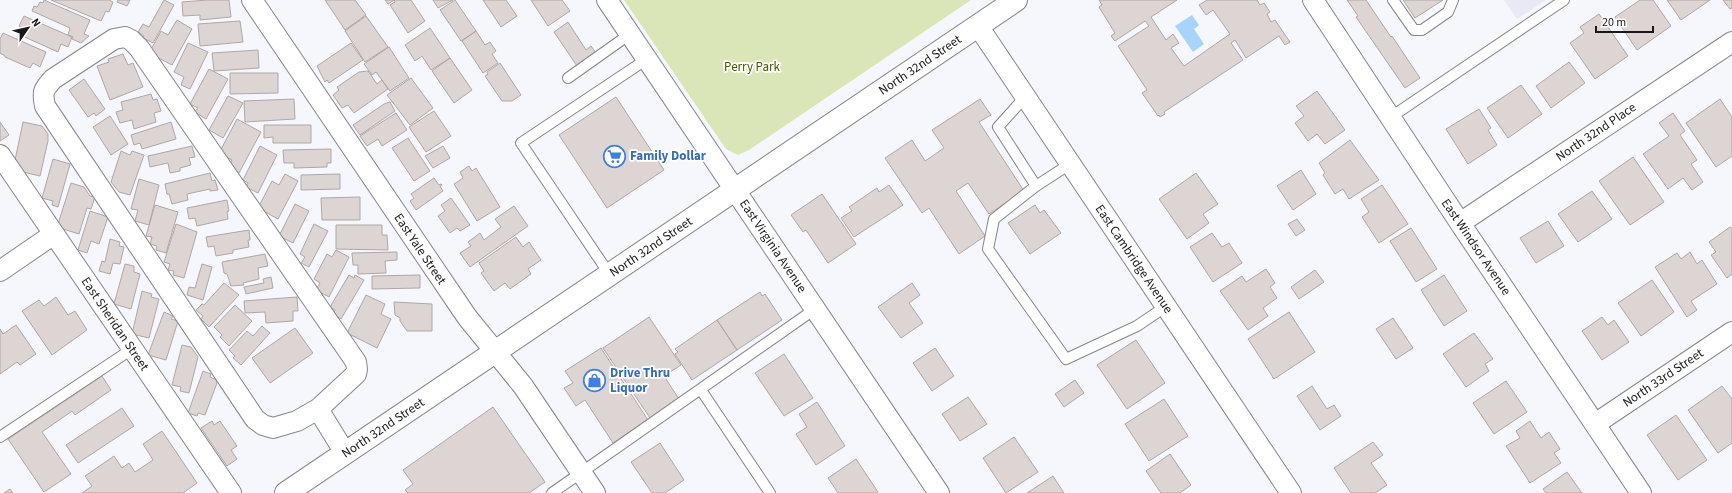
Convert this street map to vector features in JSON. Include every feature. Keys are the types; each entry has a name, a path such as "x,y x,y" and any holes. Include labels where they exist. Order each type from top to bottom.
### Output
{"main road":[{"name":"North 32nd Street","path":"286,493 1016,0"}],"street":[{"name":"East Yale Street","path":"252,0 467,317 524,386 595,493"},
{"name":"East Virginia Avenue","path":"607,0 939,493"},
{"name":"East Windsor Avenue","path":"1314,0 1460,223 1641,493"},
{"name":"East Cambridge Avenue","path":"978,26 1291,493"},
{"path":"125,37 135,44 356,362 358,369 356,374 318,409 297,421 272,428 263,425 255,419 45,106 42,95 45,87 53,79 114,38 125,37"},
{"name":"North 32nd Place","path":"1460,223 1732,42"},
{"name":"East Sheridan Street","path":"0,155 231,493"},
{"path":"0,271 54,234"},
{"name":"North 33rd Street","path":"1595,424 1732,332"},
{"path":"318,409 345,453"}],"lane":[{"path":"1393,0 1414,30 1422,30 1448,12 1453,0"},
{"path":"1391,117 1564,0"},
{"path":"568,78 630,34"},
{"path":"610,275 521,143 647,59"},
{"path":"1025,97 998,127 1036,186"},
{"path":"1070,164 1036,186 994,219 988,249 1066,359 1137,326 1165,307"},
{"path":"552,493 816,309"},
{"path":"0,438 132,349"},
{"path":"701,390 770,493"}],"shaded area":[{"path":"1504,0 1546,0 1517,19"}],"green space":[{"name":"Perry Park","path":"624,0 971,0 749,150 738,155 726,149"}],"water":[{"path":"1192,15 1199,25 1194,29 1204,44 1193,52 1175,26"}],"building":[{"path":"44,0 90,20 84,34 89,36 81,43 72,39 73,37 68,35 70,28 32,11 34,6 37,7 40,2 43,3"},
{"path":"51,0 109,0 113,2 109,12 106,11 101,21"},
{"path":"118,0 130,0 127,6 117,2"},
{"path":"164,0 174,5 153,43 143,38 144,36 138,32 143,24 149,27"},
{"path":"229,0 231,17 200,20 200,15 183,16 182,2"},
{"path":"325,0 355,0 366,15 345,30"},
{"path":"385,0 394,0 388,4"},
{"path":"394,0 411,0 425,21 408,33 390,5 395,2"},
{"path":"433,0 453,0 438,8"},
{"path":"455,0 476,31 461,41 440,10"},
{"path":"483,0 506,0 517,16 501,27"},
{"path":"531,0 562,0 570,11 548,26"},
{"path":"1099,0 1177,0 1151,17 1166,40 1173,34 1179,43 1171,48 1184,66 1230,34 1213,10 1206,15 1199,5 1207,0 1257,0 1260,5 1264,3 1270,12 1267,14 1271,22 1275,20 1290,42 1285,45 1279,36 1246,58 1235,40 1231,43 1243,60 1164,112 1165,114 1160,117 1142,93 1147,90 1118,46 1149,26 1145,21 1115,41 1111,36 1115,33 1099,7 1102,5"},
{"path":"1347,0 1366,0 1420,78 1405,88 1356,17 1358,16"},
{"path":"1403,0 1443,0 1415,18"},
{"path":"1640,0 1653,0 1671,26 1637,50 1615,17"},
{"path":"1667,0 1710,0 1681,20"},
{"path":"1723,0 1732,0 1732,8 1730,9"},
{"path":"1599,14 1628,56 1595,79 1570,43 1584,33 1580,27"},
{"path":"24,16 72,37 68,47 61,44 58,52 18,34 21,27 19,26"},
{"path":"366,16 388,47 365,62 345,31"},
{"path":"177,20 192,29 172,65 149,53 161,31 168,35"},
{"path":"240,21 243,42 200,46 198,24"},
{"path":"568,22 586,50 591,46 596,53 577,66 554,32"},
{"path":"430,28 450,58 431,70 422,56 415,61 405,45"},
{"path":"476,31 485,45 490,42 496,51 492,54 498,63 483,73 462,41"},
{"path":"3,33 46,52 40,67 33,63 30,68 5,57 0,53 0,39"},
{"path":"188,43 208,52 190,89 181,85 184,77 174,72"},
{"path":"351,43 363,60 329,83 327,80 325,82 317,66"},
{"path":"389,47 409,78 390,91 376,72 372,75 364,64"},
{"path":"258,50 259,68 214,71 212,53"},
{"path":"123,54 128,65 133,63 143,87 110,100 97,66 109,62 108,59"},
{"path":"450,58 472,90 454,103 432,71"},
{"path":"1569,62 1585,83 1551,108 1536,86"},
{"path":"500,63 521,95 512,101 502,101 485,76 488,74 487,72"},
{"path":"209,69 228,79 206,119 195,112 198,108 190,104"},
{"path":"368,71 377,84 382,80 388,89 354,113 348,105 342,108 333,95 339,90 337,87 359,72"},
{"path":"230,73 278,73 278,93 230,94"},
{"path":"411,78 433,108 410,125 387,95"},
{"path":"84,79 105,109 96,116 94,113 88,117 69,90"},
{"path":"1521,85 1542,114 1508,138 1487,108"},
{"path":"1317,91 1345,130 1325,144 1317,134 1308,141 1295,123 1304,116 1296,106"},
{"path":"151,94 153,100 157,99 161,111 154,113 156,122 134,129 132,120 120,123 116,112 123,110 121,102"},
{"path":"228,96 243,103 223,138 209,130"},
{"path":"616,97 664,170 607,208 559,135"},
{"path":"294,99 295,119 245,122 244,101"},
{"path":"980,99 991,115 979,122 1024,191 989,214 968,183 956,191 985,236 959,254 929,208 922,213 885,158 912,140 925,161 944,148 932,130"},
{"path":"1720,99 1732,117 1732,156 1716,167 1686,123"},
{"path":"390,102 395,111 360,135 353,125 384,104"},
{"path":"1479,109 1491,128 1488,130 1497,145 1468,164 1446,129"},
{"path":"434,111 451,136 426,152 409,127"},
{"path":"396,113 407,130 382,146 378,139 367,146 360,136"},
{"path":"1673,113 1685,131 1680,135 1697,160 1691,164 1703,182 1692,190 1683,178 1668,189 1643,154 1669,136 1659,123"},
{"path":"110,116 128,144 111,155 93,127"},
{"path":"237,119 261,132 239,173 228,167 232,160 219,153"},
{"path":"0,122 9,135 0,141"},
{"path":"23,122 42,126 48,134 48,141 40,176 23,172 14,165"},
{"path":"171,122 176,139 142,149 140,143 134,145 131,135"},
{"path":"264,125 311,125 311,143 273,143 273,137 264,138"},
{"path":"408,138 430,171 414,181 392,148"},
{"path":"1350,140 1379,180 1349,199 1343,189 1335,194 1323,175 1325,173 1319,163"},
{"path":"192,146 195,157 189,158 191,165 180,168 180,171 170,173 168,163 150,167 148,156"},
{"path":"260,146 277,155 258,193 246,187 248,183 243,180"},
{"path":"443,146 450,158 433,168 425,156"},
{"path":"331,149 331,163 327,163 327,167 294,168 294,163 284,163 283,150"},
{"path":"121,151 130,155 132,151 144,155 130,195 119,192 111,182"},
{"path":"1633,157 1664,202 1630,225 1599,181"},
{"path":"53,159 70,164 58,207 52,205 53,201 42,198"},
{"path":"469,166 472,171 476,168 500,207 477,221 454,184 463,178 460,172"},
{"path":"1301,170 1316,194 1293,210 1277,186"},
{"path":"210,173 212,181 215,180 218,190 210,191 210,189 187,194 188,200 172,204 169,194 167,194 165,184"},
{"path":"1196,173 1218,204 1203,214 1209,223 1187,239 1159,199"},
{"path":"285,174 298,181 278,219 258,208 272,181 279,185"},
{"path":"340,174 340,189 301,190 301,175"},
{"path":"434,178 439,185 442,185 440,186 443,191 416,210 410,201 414,198 411,194"},
{"path":"139,179 159,185 149,225 135,221 138,210 131,209"},
{"path":"71,183 84,187 90,196 95,197 91,209 87,208 79,234 57,227"},
{"path":"889,185 903,205 854,237 841,218 852,211 849,207 877,188 879,192"},
{"path":"1382,185 1408,224 1379,243 1362,217 1369,212 1361,199"},
{"path":"1592,191 1612,219 1578,242 1558,214"},
{"path":"822,194 856,244 828,263 806,230 803,232 791,215"},
{"path":"360,197 360,220 322,220 321,198"},
{"path":"451,198 470,225 460,231 457,228 450,233 438,216 445,211 441,205"},
{"path":"227,200 229,211 227,212 228,219 197,226 195,218 189,219 187,208"},
{"path":"295,204 309,211 293,243 279,236"},
{"path":"155,205 178,212 166,253 156,250 157,246 150,244 152,237 146,236"},
{"path":"1035,205 1040,213 1044,210 1061,233 1030,254 1008,223"},
{"path":"514,206 528,226 470,267 460,253 471,246 468,242 480,233 484,240 501,227 495,219"},
{"path":"90,211 108,217 99,244 91,241 87,253 78,250"},
{"path":"1297,219 1305,230 1296,236 1288,224"},
{"path":"1548,221 1564,246 1536,263 1520,238"},
{"path":"176,224 197,232 184,278 173,275 174,271 168,270 170,264 164,262"},
{"path":"314,224 328,231 309,267 301,263 305,257 300,254"},
{"path":"336,225 382,225 382,235 387,235 388,250 336,249"},
{"path":"1730,227 1732,229 1732,274 1727,278 1711,255 1716,252 1709,242"},
{"path":"1411,228 1437,269 1416,282 1390,241"},
{"path":"249,230 249,247 233,250 233,253 216,256 214,246 208,247 206,237"},
{"path":"1212,233 1222,247 1229,243 1242,263 1213,282 1190,247"},
{"path":"516,237 523,247 529,242 541,260 528,269 531,274 510,289 505,283 494,291 481,273 484,271 479,263"},
{"path":"110,239 120,242 119,246 124,247 120,264 113,263 110,274 99,271 102,261 105,262"},
{"path":"336,250 349,257 329,297 316,290 320,283 314,279 327,254 332,257"},
{"path":"397,252 397,260 385,261 386,273 358,274 358,265 353,265 352,253"},
{"path":"1690,252 1697,264 1702,260 1717,284 1691,301 1697,310 1687,317 1655,267 1677,253 1681,259"},
{"path":"265,254 268,266 258,268 259,279 243,283 244,285 231,286 227,274 224,273 222,262"},
{"path":"125,264 134,266 134,272 140,274 131,309 114,304"},
{"path":"202,264 212,267 203,300 187,295 189,287 195,288"},
{"path":"1266,269 1275,283 1270,287 1277,298 1263,308 1268,316 1248,330 1220,291 1242,276 1246,282"},
{"path":"1315,270 1324,282 1299,299 1291,287"},
{"path":"349,275 354,278 355,275 364,280 341,319 333,314 335,310 330,307"},
{"path":"420,275 420,288 372,289 372,276"},
{"path":"1444,275 1467,311 1444,326 1421,290"},
{"path":"271,277 273,288 246,294 244,287 264,283 263,279"},
{"path":"1652,280 1674,312 1641,336 1618,303"},
{"path":"224,283 239,295 209,327 201,319 203,316 196,310 202,304 204,305"},
{"path":"912,283 920,295 909,303 923,323 901,338 878,307"},
{"path":"142,291 152,294 151,297 159,299 149,338 132,334"},
{"path":"760,292 762,296 765,294 782,320 737,350 717,320"},
{"path":"366,295 385,304 381,314 391,319 377,348 347,333"},
{"path":"56,297 68,315 75,311 87,330 52,355 22,311 39,300 44,306"},
{"path":"297,297 298,311 293,311 293,321 266,323 265,312 245,313 244,301"},
{"path":"394,302 432,304 432,331 407,331 400,321 400,318 395,315"},
{"path":"235,305 252,321 229,346 220,337 222,335 214,327"},
{"path":"164,312 173,316 171,319 178,321 166,360 148,355"},
{"path":"1289,312 1315,352 1274,379 1248,339"},
{"path":"649,317 681,365 664,376 679,399 650,418 603,348"},
{"path":"1602,317 1608,325 1614,320 1629,342 1602,360 1582,331"},
{"path":"1393,318 1413,348 1396,359 1376,329"},
{"path":"717,320 737,350 692,380 675,354 678,352 675,349"},
{"path":"16,325 36,354 20,365 17,362 0,374 0,329 3,334"},
{"path":"262,326 270,333 241,365 233,358 235,356 229,350 247,331 253,336"},
{"path":"295,328 313,353 270,383 252,358"},
{"path":"1474,333 1493,359 1485,364 1489,371 1466,387 1443,354"},
{"path":"1136,340 1165,383 1127,409 1097,365"},
{"path":"182,345 191,347 198,357 189,393 180,391 181,387 172,385"},
{"path":"601,348 648,420 613,443 585,400 576,406 564,388 573,383 565,371"},
{"path":"935,348 954,376 932,391 913,363"},
{"path":"784,354 813,398 784,416 755,373"},
{"path":"203,371 211,374 210,377 217,380 217,383 205,415 198,413 197,416 188,413"},
{"path":"102,376 111,390 75,415 72,411 42,432 71,474 44,492 8,439"},
{"path":"1075,380 1084,393 1064,407 1055,394"},
{"path":"1506,381 1527,412 1494,434 1473,403"},
{"path":"1312,386 1327,409 1334,405 1341,416 1320,430 1297,396"},
{"path":"1722,386 1732,399 1732,443 1718,453 1688,410"},
{"path":"968,397 987,424 960,441 942,414"},
{"path":"1164,399 1188,436 1149,461 1125,424"},
{"path":"817,402 845,446 816,465 796,434 807,427 799,414"},
{"path":"493,407 545,482 529,493 408,493 405,490 413,484 403,470"},
{"path":"122,408 134,426 78,463 66,445"},
{"path":"1676,415 1707,460 1678,480 1647,435"},
{"path":"212,421 214,425 220,421 237,446 231,450 237,459 227,466 201,428"},
{"path":"1530,421 1541,438 1549,432 1560,449 1554,453 1561,463 1530,483 1506,446 1520,438 1516,431"},
{"path":"162,431 197,483 183,493 82,493 92,486 85,476 114,456 122,468 129,463 135,472 153,460 143,444"},
{"path":"1014,437 1038,472 1006,493 983,458"},
{"path":"1373,442 1383,455 1371,463 1387,485 1375,493 1351,493 1334,468"},
{"path":"660,443 684,480 665,493 652,493 631,462"},
{"path":"1170,454 1191,485 1180,493 1161,493 1146,471"},
{"path":"856,459 878,492 838,493 828,478"},
{"path":"1567,472 1582,493 1546,493 1543,489"},
{"path":"1053,476 1064,493 1027,493"},
{"path":"10,489 13,493 4,493"}],"place":[{"name":"Family Dollar","path":"615,156"},
{"name":"Drive Thru Liquor","path":"595,380"}]}
